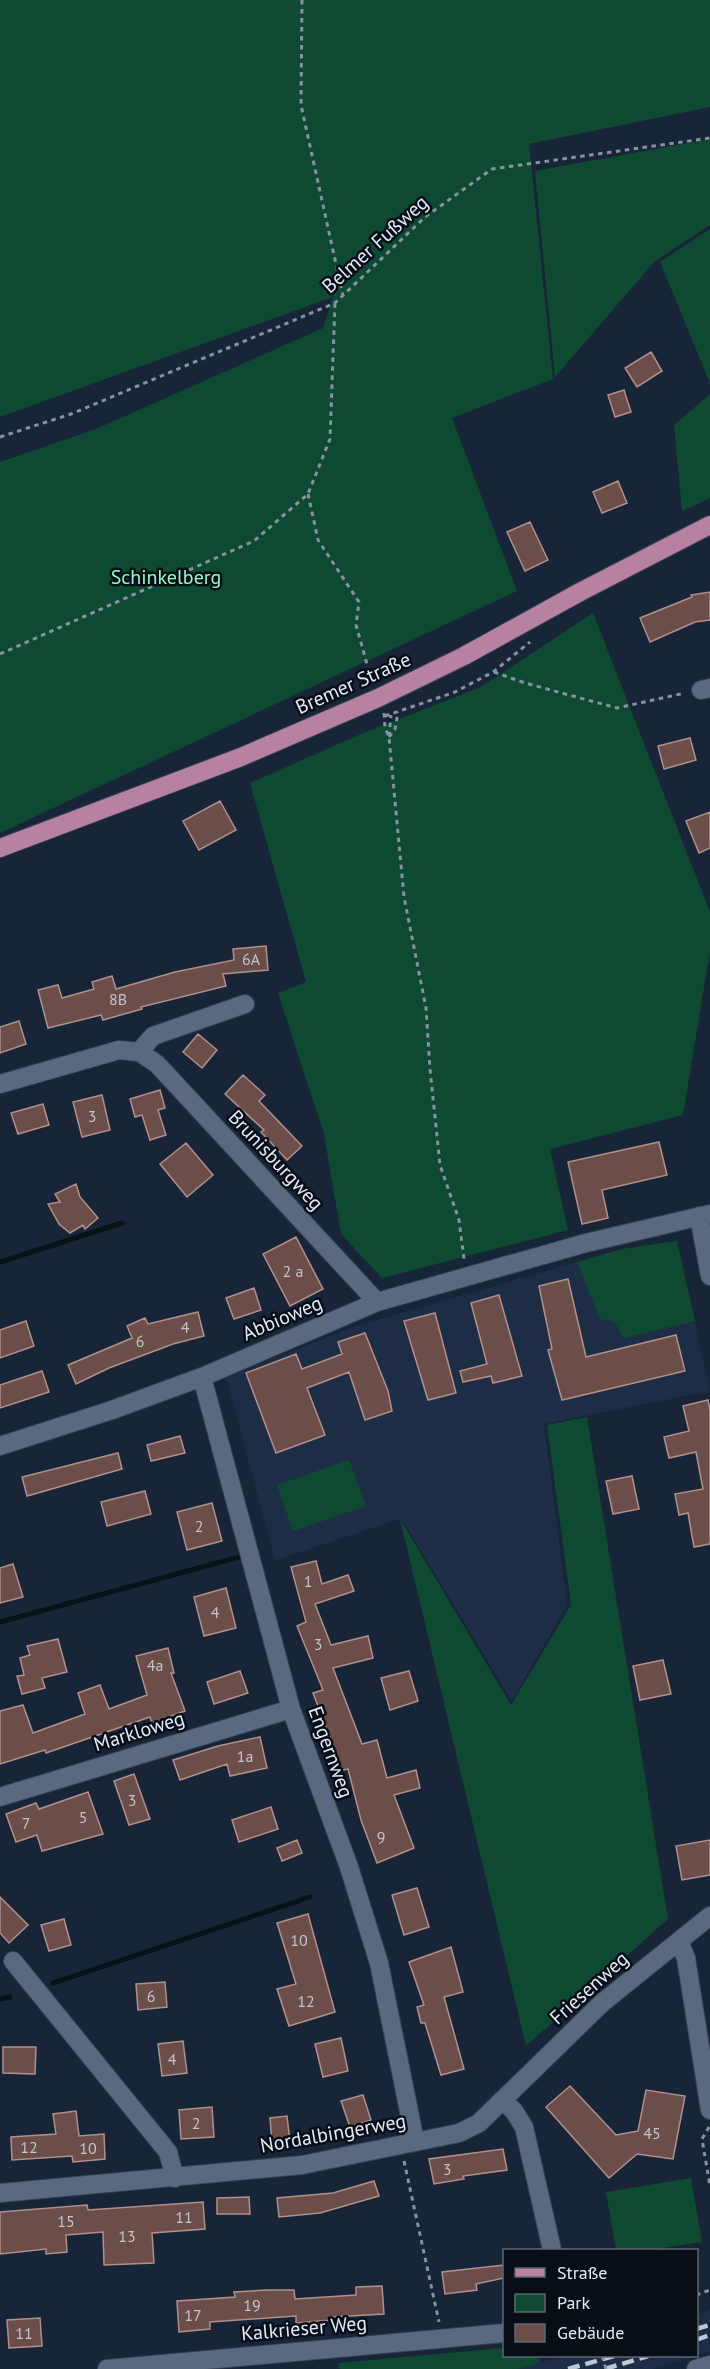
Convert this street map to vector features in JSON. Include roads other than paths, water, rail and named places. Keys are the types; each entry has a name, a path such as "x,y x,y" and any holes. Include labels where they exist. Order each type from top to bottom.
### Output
{"main road":[{"name":"Bremer Straße","path":"0,848 241,757 378,698 464,656 559,603 710,525"}],"street":[{"path":"0,1084 119,1050 139,1052 153,1036 245,1004"},
{"name":"Brunisburgweg","path":"139,1052 158,1064 377,1302"},
{"path":"705,1215 710,1276"},
{"name":"Abbioweg","path":"0,1446 112,1410 202,1377 377,1302 586,1243 705,1215"},
{"name":"Engernweg","path":"202,1377 291,1708 349,1868 379,1964 408,2143"},
{"name":"Markloweg","path":"0,1797 291,1708"},
{"name":"Friesenweg","path":"502,2100 602,2003 710,1916"},
{"path":"679,1941 686,1958 710,2110"},
{"path":"13,1960 168,2152 175,2178"},
{"path":"502,2100 514,2111 524,2127 552,2249"},
{"name":"Nordalbingerweg","path":"0,2193 302,2165 459,2133 479,2123 502,2100"},
{"name":"Kalkrieser Weg","path":"107,2369 503,2333"},
{"path":"696,2369 710,2365"}],"waterway":[{"path":"0,1262 122,1223"},
{"path":"0,1622 239,1557"},
{"path":"53,1983 310,1897"},
{"path":"0,1999 10,1997"}],"railway":[{"path":"698,2328 710,2325"},
{"path":"698,2339 710,2335"},
{"path":"568,2369 610,2357"},
{"path":"605,2369 645,2357"}],"park label":[{"name":"Schinkelberg","path":"166,577"}]}
